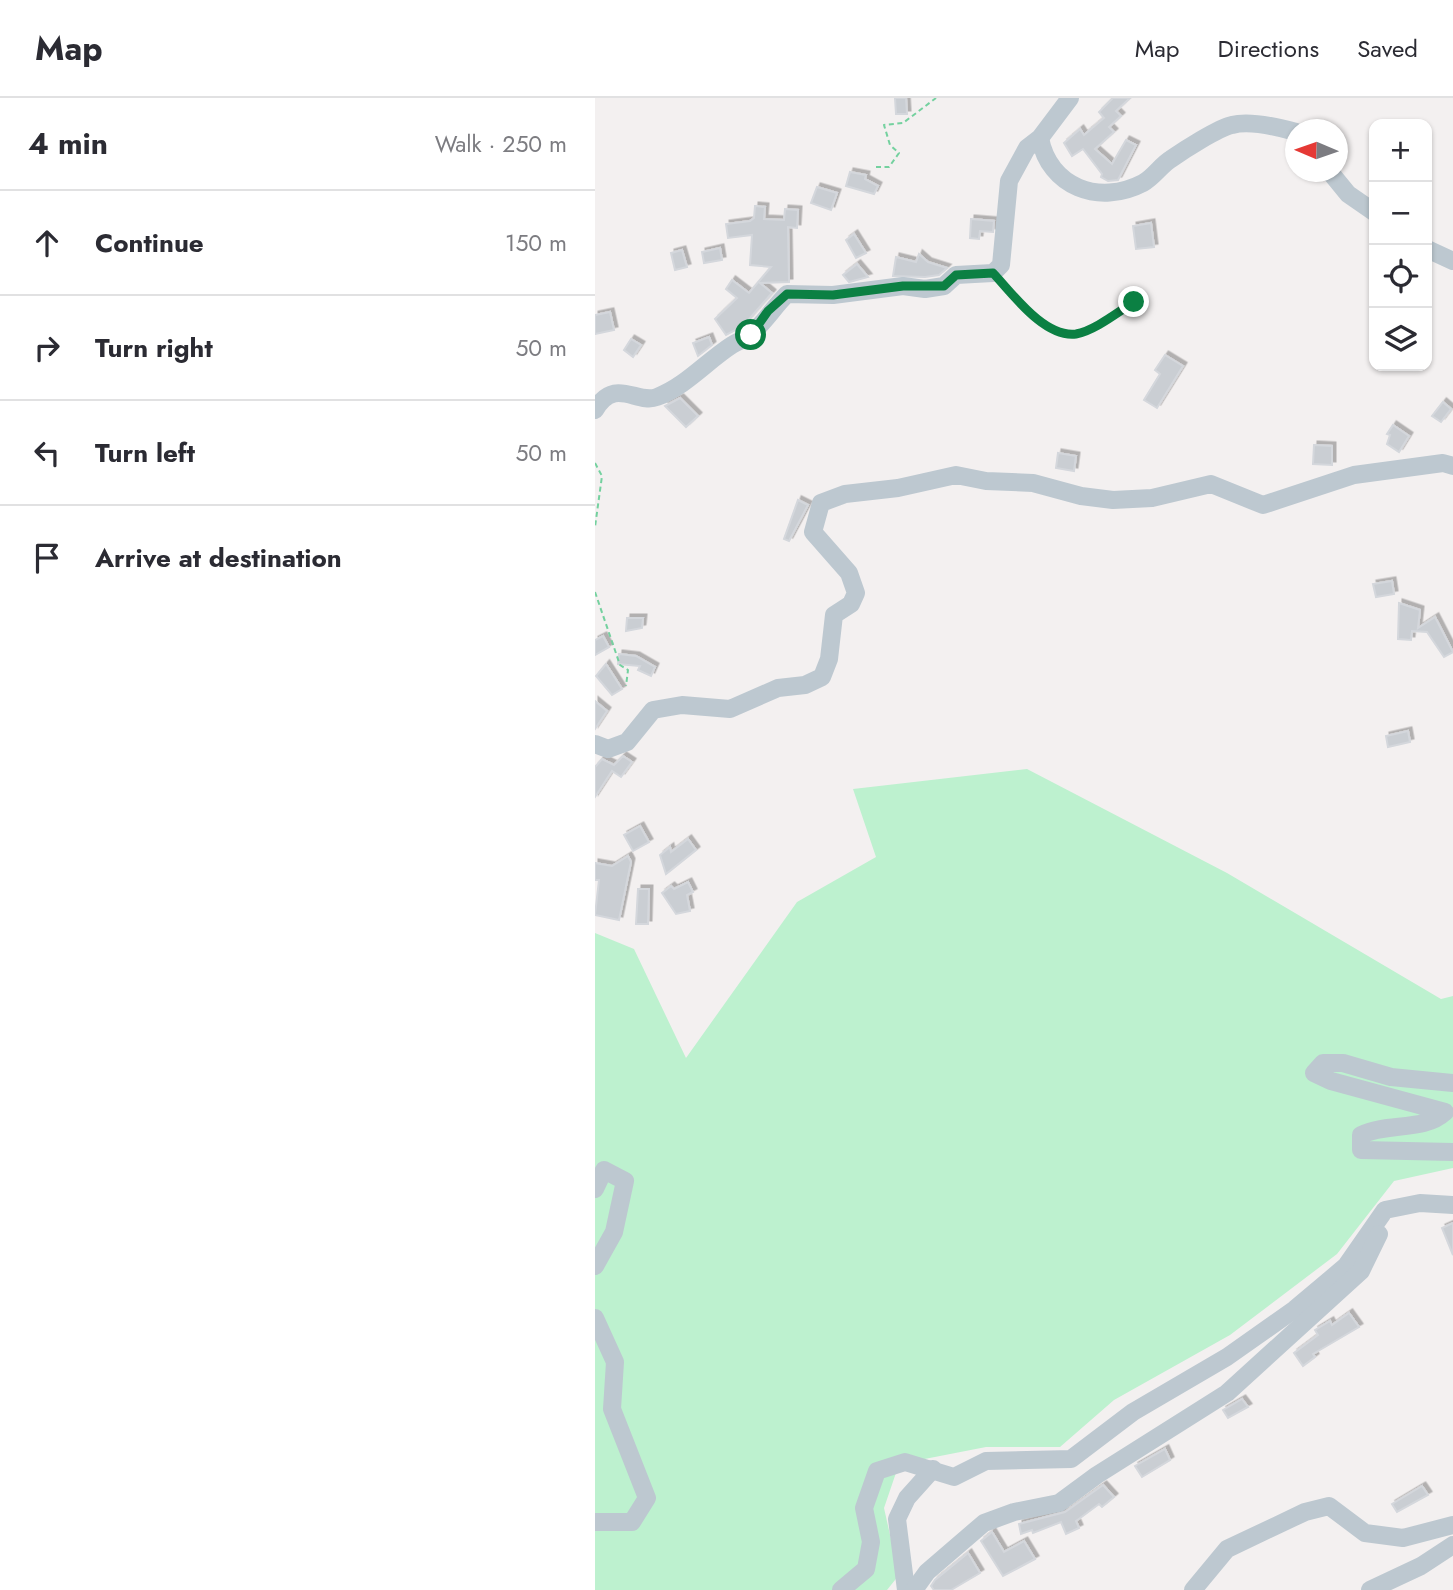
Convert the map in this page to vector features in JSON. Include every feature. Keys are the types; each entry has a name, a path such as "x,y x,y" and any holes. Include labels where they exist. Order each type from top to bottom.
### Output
{"street":[{"path":"595,410 600,401 618,392 653,399 672,390 732,345 751,335 768,311 787,294 833,295 903,286 925,289 944,286 956,275 993,273 1001,265 1009,181 1027,148 1040,138 1070,98"},
{"path":"1040,138 1043,155 1063,182 1086,192 1112,191 1143,183 1171,159 1232,125 1285,129"},
{"path":"1338,182 1348,194 1369,209"},
{"path":"1432,250 1453,261"},
{"path":"595,744 608,749 627,742 653,710 683,705 730,709 778,688 806,685 822,677 829,659 834,615 851,604 856,593 849,573 813,532 821,503 845,494 898,488 956,475 986,481 1033,483 1081,496 1113,500 1152,498 1211,484 1263,505 1375,470 1443,463 1453,466"},
{"path":"1453,1083 1391,1077 1343,1063 1323,1063 1314,1073 1331,1081 1445,1112 1433,1122 1376,1128 1361,1135 1361,1150 1453,1152"},
{"path":"595,1189 604,1170 625,1181 614,1232 595,1266"},
{"path":"841,1590 866,1569 871,1542 864,1508 877,1471 905,1462 954,1477 986,1461 1071,1460 1133,1412 1227,1357 1295,1309 1346,1266 1385,1210 1420,1203 1453,1205"},
{"path":"914,1590 927,1572 984,1523 1014,1512 1059,1503 1097,1475 1227,1393 1361,1271 1381,1228 1420,1203"},
{"path":"595,1318 615,1362 612,1409 647,1498 632,1522 595,1522"},
{"path":"906,1590 897,1520 907,1498 933,1469"},
{"path":"1193,1590 1227,1549 1305,1512 1329,1506 1364,1533 1403,1538 1453,1525"},
{"path":"1370,1590 1421,1566 1453,1545"}],"path":[{"path":"876,167 889,167 899,153 890,145 884,125 903,123 936,98"},
{"path":"993,273 1041,321 1062,333 1084,331 1134,302"},
{"path":"595,463 602,476 595,527"},
{"path":"595,592 620,665 628,670 626,686"}],"green space":[{"path":"1027,769 1227,873 1441,999 1453,996 1453,1168 1394,1181 1337,1254 1230,1335 1114,1400 1060,1447 986,1447 899,1464 884,1508 899,1575 887,1590 595,1590 595,933 634,949 686,1058 797,902 876,857 853,789"}],"building":[{"path":"895,98 906,98 907,114 896,114"},
{"path":"1113,98 1130,98 1116,111 1121,116 1109,127 1114,132 1095,149 1112,164 1126,140 1136,145 1118,180 1108,181 1101,177 1102,174 1083,149 1072,156 1064,143 1080,129 1084,135 1104,118 1099,112"},
{"path":"850,172 866,175 865,179 878,186 874,194 846,186"},
{"path":"817,187 837,193 831,210 811,203"},
{"path":"755,206 765,207 764,219 784,220 785,209 798,210 797,228 788,227 789,282 760,283 772,293 743,326 726,335 715,319 737,298 726,289 732,280 749,293 771,267 750,265 752,235 728,238 726,224 750,221 754,218"},
{"path":"971,219 994,221 993,232 980,231 979,239 970,238"},
{"path":"1151,223 1154,247 1136,249 1133,226"},
{"path":"854,234 866,253 856,258 846,240"},
{"path":"720,248 722,260 704,263 702,252"},
{"path":"682,250 687,267 675,270 671,253"},
{"path":"919,254 928,262 947,268 939,275 893,276 896,257 916,262"},
{"path":"857,264 868,277 849,282 843,275"},
{"path":"610,312 614,330 595,334 595,315"},
{"path":"709,337 712,345 698,356 693,343"},
{"path":"631,339 641,345 633,357 624,350"},
{"path":"1165,355 1183,366 1157,408 1144,400 1160,374 1155,370"},
{"path":"680,398 698,416 686,427 665,406"},
{"path":"1443,402 1451,409 1441,422 1432,416"},
{"path":"1393,425 1409,436 1399,452 1387,444 1390,435 1387,434"},
{"path":"1314,445 1332,446 1332,465 1313,464"},
{"path":"1058,453 1076,456 1074,471 1056,468"},
{"path":"798,500 808,505 789,541 784,539"},
{"path":"1392,581 1394,594 1376,597 1373,584"},
{"path":"1399,603 1420,610 1418,628 1435,617 1453,652 1444,657 1427,632 1412,631 1411,640 1398,639"},
{"path":"627,618 643,618 642,628 626,631"},
{"path":"603,636 609,647 595,655 595,640"},
{"path":"619,654 636,656 655,667 651,676 638,670 640,666 618,664"},
{"path":"606,664 622,689 612,695 596,676"},
{"path":"595,701 607,711 595,729"},
{"path":"1408,731 1410,742 1388,747 1386,736"},
{"path":"623,756 632,762 621,777 612,771 595,797 595,767 602,759 614,765"},
{"path":"640,826 649,842 633,851 624,835"},
{"path":"688,839 696,850 666,874 660,855 670,847 671,852"},
{"path":"628,856 631,862 619,920 595,915 599,880 595,880 595,863 612,866"},
{"path":"688,882 693,892 687,895 690,911 676,914 662,893 671,886 674,889"},
{"path":"638,889 649,889 648,924 636,924"},
{"path":"1453,1223 1453,1255 1442,1228"},
{"path":"1349,1313 1359,1327 1313,1354 1315,1357 1303,1366 1294,1353 1318,1335 1315,1330 1330,1321 1332,1325"},
{"path":"1242,1399 1248,1407 1228,1418 1223,1410"},
{"path":"1165,1449 1170,1460 1142,1477 1135,1466"},
{"path":"1103,1485 1114,1497 1076,1521 1079,1528 1066,1534 1061,1522 1033,1533 1032,1530 1021,1534 1019,1524 1065,1512"},
{"path":"1422,1486 1428,1495 1397,1512 1392,1504"},
{"path":"992,1532 1004,1552 1024,1541 1035,1559 1003,1576 981,1541"},
{"path":"968,1553 980,1573 951,1590 934,1590 931,1586 935,1580"}],"route":[{"path":"751,335 768,311 787,294 833,295 903,286 925,289 944,286 956,275 993,273 1041,321 1062,333 1084,331 1134,302"}]}
